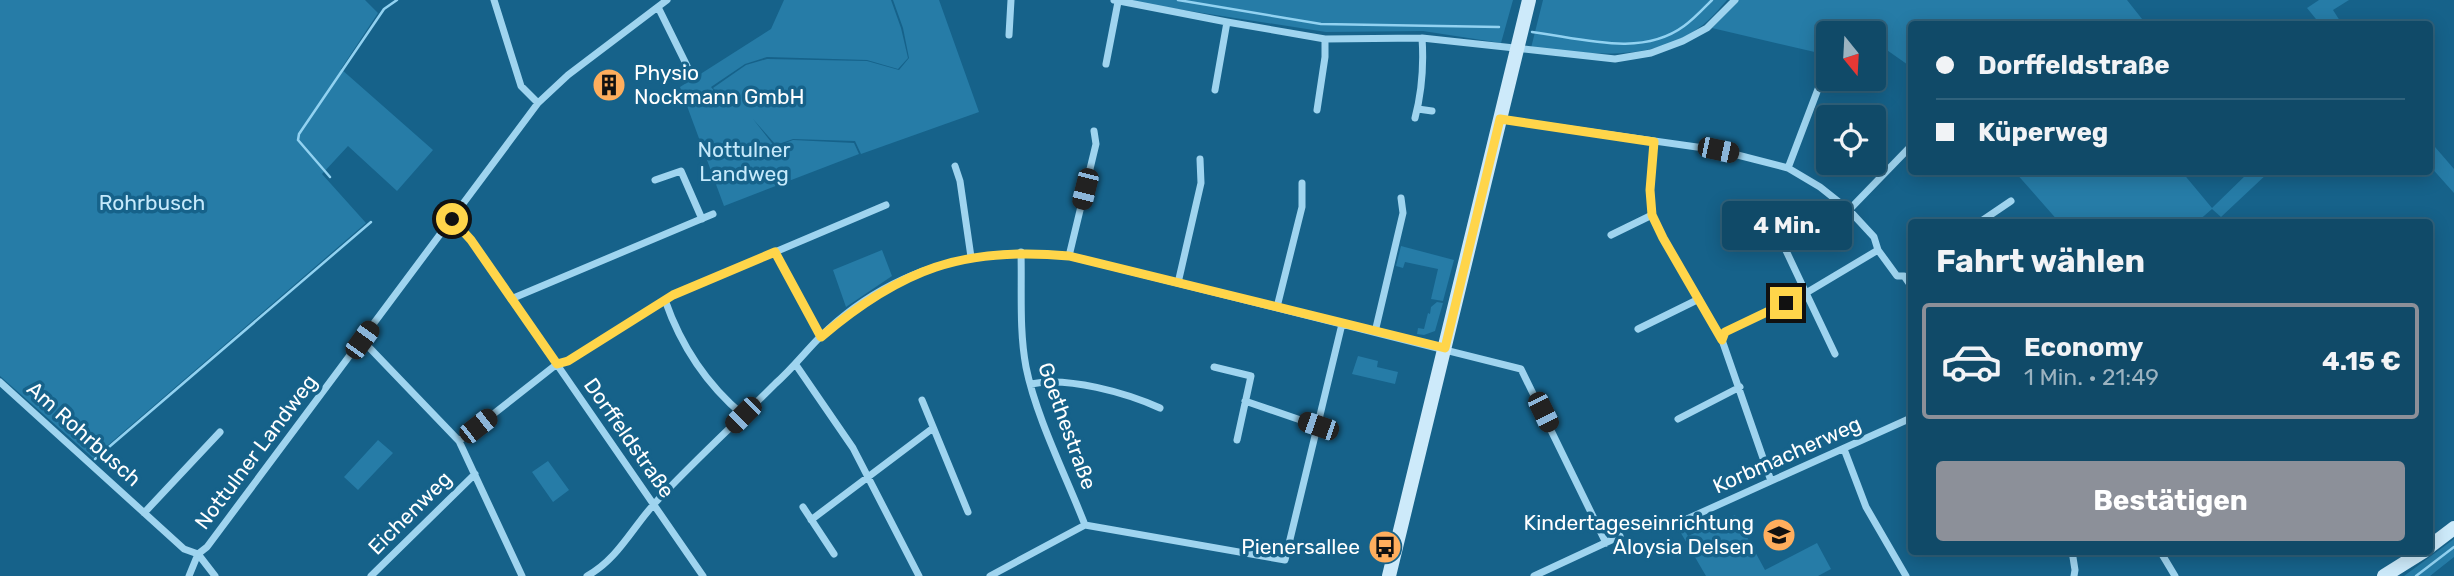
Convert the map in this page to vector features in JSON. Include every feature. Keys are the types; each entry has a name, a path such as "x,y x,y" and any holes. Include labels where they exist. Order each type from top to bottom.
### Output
{"main road":[{"path":"1389,576 1530,0"},
{"path":"2433,544 2454,528"},
{"path":"2384,576 2418,555"}],"street":[{"path":"495,0 521,86 538,103"},
{"name":"Nottulner Landweg","path":"189,576 198,554 207,547 538,103 568,75 667,0"},
{"path":"1009,35 1011,0"},
{"path":"1106,64 1116,1 1325,39 1422,38 1615,59 1651,53 1683,41 1707,28 1735,0"},
{"path":"658,6 693,78"},
{"path":"1215,90 1227,22"},
{"path":"1415,118 1424,61 1422,38"},
{"path":"1317,110 1325,39"},
{"path":"1788,168 1817,91"},
{"path":"1418,109 1432,111"},
{"path":"1500,119 1718,150 1788,168 1849,209 1874,237 1878,250 1897,276 1908,274"},
{"path":"1069,256 1096,144 1094,131"},
{"path":"1654,142 1650,190 1652,215 1722,340 1772,481"},
{"path":"1849,209 1908,149"},
{"path":"1178,283 1201,183 1200,159"},
{"path":"955,166 960,181 971,257"},
{"path":"655,180 681,171 702,219"},
{"path":"1277,307 1301,207 1302,183"},
{"path":"1375,331 1403,212 1401,198"},
{"path":"1984,219 2011,201"},
{"path":"459,440 557,364 568,361 665,300 887,205"},
{"path":"511,299 713,214"},
{"path":"1611,235 1652,215"},
{"name":"Dorffeldstraße","path":"452,219 463,229 703,576"},
{"path":"1773,223 1835,354"},
{"path":"1722,340 1725,332 1806,293 1878,250"},
{"path":"775,252 821,337"},
{"path":"587,576 604,566 654,504 796,365 821,337 854,309 882,290 933,267 971,257 1021,253 1069,256 1521,369 1606,542"},
{"name":"Goethestraße","path":"1021,253 1024,354 1031,384 1085,525"},
{"path":"1638,329 1699,299"},
{"path":"665,300 680,338 706,379 743,415"},
{"path":"990,576 1085,525 1285,560 1342,324"},
{"path":"362,340 459,440 522,576"},
{"path":"796,365 853,449 919,576"},
{"path":"1213,367 1251,376 1237,440"},
{"path":"1031,384 1046,381 1085,386 1142,400 1160,408"},
{"name":"Am Rohrbusch","path":"0,382 184,549 191,554 198,554 215,576"},
{"path":"1678,419 1740,387"},
{"path":"922,400 968,512"},
{"path":"1245,401 1318,426"},
{"name":"Korbmacherweg","path":"1678,523 1908,419"},
{"path":"811,520 867,475 933,428"},
{"name":"Am Rohrbusch","path":"144,513 220,432"},
{"path":"1843,449 1866,507 1903,575"},
{"name":"Eichenweg","path":"371,576 475,474"},
{"path":"803,507 834,554"},
{"path":"1534,576 1620,536"},
{"path":"2073,555 2076,570 2074,576"},
{"path":"2162,555 2175,576"}],"green space":[{"name":"Rohrbusch","path":"0,0 365,0 378,13 341,69 433,150 397,191 348,146 322,174 366,223 93,458 0,376"},
{"path":"784,0 891,0 908,58 898,69 867,60 767,57 745,64 711,87 722,100 712,106 725,100 713,88 746,65 767,59 867,61 899,70 909,58 903,28 893,0 939,0 979,112 861,154 855,141 793,139 776,145 753,119 775,147 793,140 854,143 859,154 724,206 680,87 771,29"},
{"path":"1119,0 1513,0 1501,43 1423,31 1326,32"},
{"path":"1543,0 1727,0 1704,24 1681,39 1640,51 1596,53 1531,48"},
{"path":"1738,0 2127,0 2144,21 1908,21 1908,65 1886,49 1886,21 1816,21 1816,52 1712,28"},
{"path":"2319,0 2349,0 2333,10 2340,21 2318,21 2307,8"},
{"path":"2433,145 2454,169 2454,193 2433,169"},
{"path":"2018,175 2184,175 2212,208 2246,175 2266,175 2221,217 2212,209 2200,219 2056,219"},
{"path":"1401,246 1454,260 1443,301 1431,299 1438,269 1405,262 1403,268 1396,266"},
{"path":"882,250 892,276 846,307 833,270"},
{"path":"1437,302 1443,303 1435,331 1424,335 1417,334 1418,328 1424,329 1428,313 1430,314 1431,307"},
{"path":"1358,356 1378,361 1377,367 1398,372 1395,384 1352,374"},
{"path":"378,440 393,453 358,490 344,477"},
{"path":"548,461 569,490 553,502 532,472"},
{"path":"1735,515 1765,570 1817,543 1831,569 1818,576 1706,576 1678,528 1682,526 1688,536"},
{"path":"2454,539 2454,557 2430,576 2404,576 2433,555"}],"waterway":[{"path":"330,177 298,140 299,134 384,9 397,0"},
{"path":"1178,0 1321,24 1499,27"},
{"path":"1532,32 1610,43 1649,41 1667,36 1684,26 1712,0"},
{"path":"95,459 371,222"},
{"path":"2416,576 2454,547"}],"place":[{"name":"Physio Nockmann GmbH","path":"609,85"},
{"name":"Kindertageseinrichtung Aloysia Delsen","path":"1779,535"},
{"name":"Pienersallee","path":"1385,547"}],"route":[{"path":"452,219 471,240 557,364 568,361 673,295 775,252 821,337 882,290 933,267 971,257 1003,253 1040,253 1069,256 1445,348 1500,119 1654,142 1650,190 1652,215 1722,340 1725,332 1786,303"}]}
